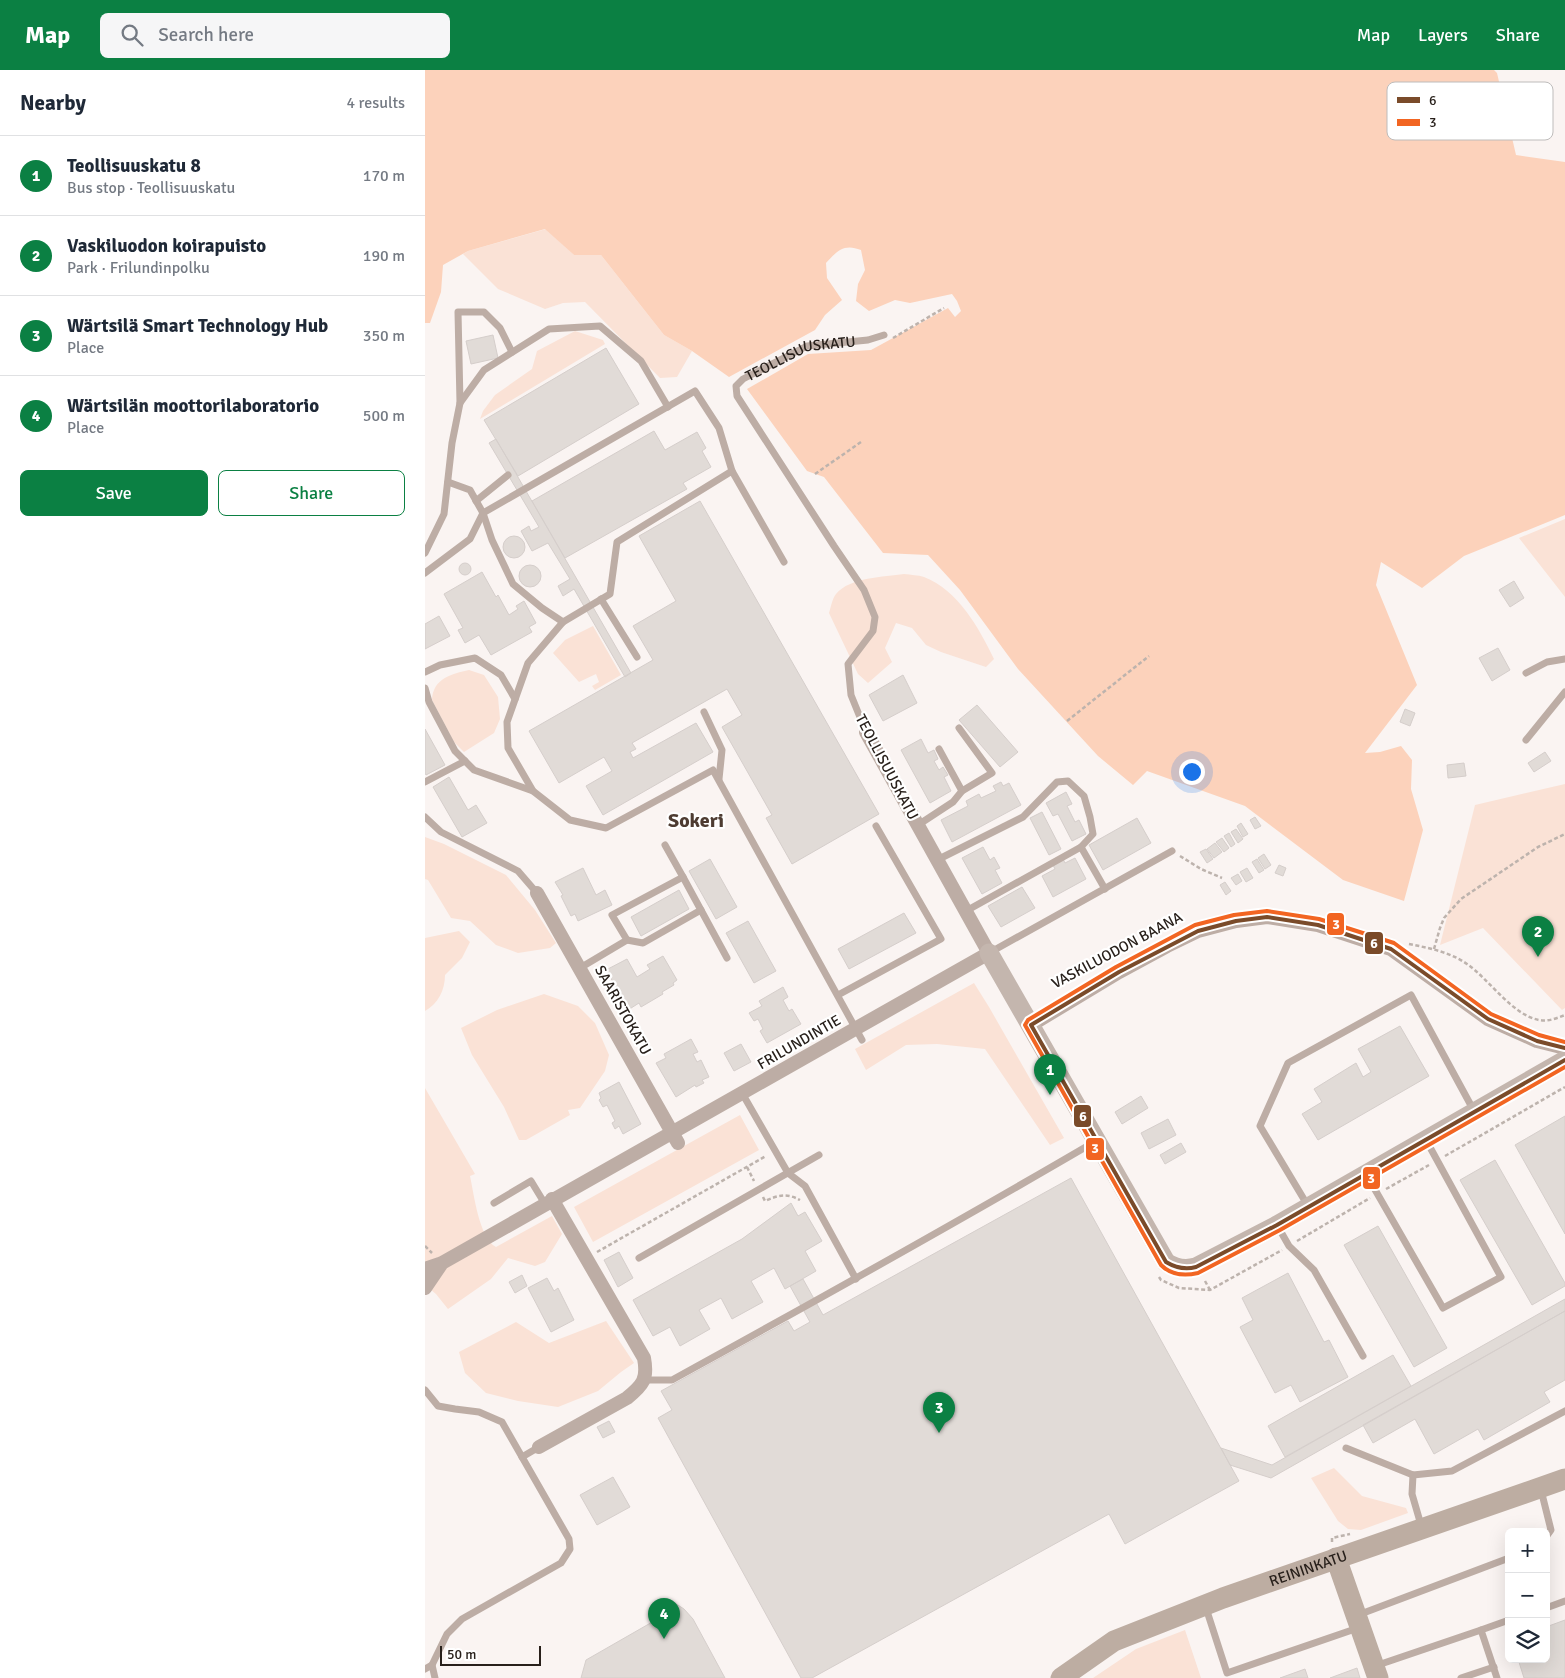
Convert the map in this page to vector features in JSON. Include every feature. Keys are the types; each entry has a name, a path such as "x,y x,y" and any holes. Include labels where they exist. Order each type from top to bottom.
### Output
{"main road":[{"name":"REININKATU","path":"1061,1678 1114,1641 1337,1558 1565,1478"},
{"path":"1337,1558 1376,1672"}],"street":[{"name":"TEOLLISUUSKATU","path":"866,732 989,953 1097,1140 1161,1267"},
{"name":"SAARISTOKATU","path":"537,893 675,1138"},
{"path":"1031,1025 1119,972 1167,946 1198,932 1236,921 1267,917 1319,924 1391,949 1488,1019 1537,1041 1565,1048"},
{"name":"FRILUNDINTIE","path":"425,1269 442,1263 548,1202 675,1138 742,1093 859,1034 989,953"},
{"path":"1161,1267 1188,1269 1197,1267 1277,1225 1565,1060"},
{"path":"539,1447 627,1398 645,1380 647,1370 644,1358 548,1202"},
{"name":"FRILUNDINTIE","path":"425,1288 442,1263"}],"lane":[{"path":"425,552 444,514 452,443 460,403 459,312 484,312 500,328 512,352"},
{"path":"460,403 484,370 549,328 600,326 641,362 667,407"},
{"name":"TEOLLISUUSKATU","path":"866,732 851,695 848,664 873,631 875,617 864,590 737,396 736,386 743,379 807,346 868,340 884,335"},
{"path":"425,573 470,539 483,513 695,391 719,428 732,471 784,562"},
{"path":"533,791 508,748 507,722 528,663 563,622 610,594 617,542 732,471"},
{"path":"476,500 508,475"},
{"path":"448,482 470,490 483,513 492,540 513,584 542,608 563,622"},
{"path":"601,599 637,657"},
{"path":"425,672 440,665 475,658 501,675 515,699"},
{"path":"1526,673 1547,662 1565,659"},
{"path":"425,688 429,702 455,751 474,770 533,791 571,820 606,828 713,770 859,1034"},
{"path":"1526,740 1565,692"},
{"path":"704,712 722,750 719,780"},
{"path":"918,825 953,802 962,790 992,773 959,728"},
{"path":"939,749 962,790"},
{"path":"425,782 465,761"},
{"path":"937,860 1023,817 1057,782 1069,781 1084,796 1091,817 1093,834 1081,847 966,911"},
{"path":"425,817 441,832 518,871 537,893"},
{"path":"837,995 941,939 876,826"},
{"path":"665,845 727,958"},
{"path":"1081,847 1105,889"},
{"name":"FRILUNDINTIE","path":"989,953 1172,851"},
{"path":"627,940 613,915 683,877"},
{"path":"580,968 627,940 643,943 701,910"},
{"path":"1309,1206 1260,1126 1288,1063 1411,995 1474,1111"},
{"path":"742,1093 788,1172 805,1186 856,1279"},
{"path":"1365,1174 1443,1308 1501,1277 1426,1139"},
{"path":"645,1380 672,1380 856,1279 1052,1168 1097,1140"},
{"path":"639,1258 819,1156"},
{"path":"494,1203 531,1181 548,1202"},
{"path":"1277,1225 1289,1246 1314,1270 1363,1356"},
{"path":"425,1390 438,1406 479,1412 503,1422 569,1539 570,1549 561,1563 462,1620 447,1634 428,1667 435,1678"},
{"path":"1346,1448 1413,1476 1452,1471 1565,1411"},
{"path":"522,1456 539,1447"},
{"path":"1413,1476 1412,1494 1416,1513 1423,1528"},
{"path":"1540,1487 1550,1531"},
{"path":"1205,1606 1227,1673 1358,1622 1505,1560"},
{"path":"1550,1607 1565,1601"},
{"path":"1376,1672 1505,1621"},
{"path":"1481,1630 1497,1678"},
{"path":"1461,1678 1493,1667"}],"path":[{"path":"815,474 861,442"},
{"path":"1067,722 1149,656"},
{"path":"1434,949 1444,918 1461,899 1538,847 1565,834"},
{"path":"1172,851 1201,869 1223,878"},
{"path":"1403,943 1434,949 1455,956 1469,964 1523,1014 1546,1021 1565,1015"},
{"path":"594,1254 776,1151"},
{"path":"747,1167 765,1201 779,1195 790,1195 804,1202"},
{"path":"1161,1267 1161,1280 1179,1288 1210,1290"}],"shaded area":[{"path":"425,70 1494,70 1497,73 1499,82 1387,82 1387,140 1513,140 1516,155 1565,162 1565,515 1464,556 1422,588 1381,562 1376,585 1417,685 1365,753 1380,752 1401,746 1412,760 1411,789 1423,830 1404,901 1343,880 1245,806 1147,771 1133,785 1098,756 1018,669 960,590 928,555 883,553 824,477 807,471 747,389 808,354 871,350 948,308 955,317 961,311 952,294 910,303 895,300 869,311 856,301 858,284 865,270 861,250 850,247 841,249 826,263 827,278 842,300 825,315 815,330 729,377 692,351 664,335 601,255 574,255 545,229 468,251 443,265 441,292 430,323 425,323"},
{"path":"546,229 574,255 601,255 664,335 692,351 677,377 660,378 585,302 563,303 545,309 498,289 463,254"},
{"path":"575,331 603,340 605,344 480,419 483,411 495,395 532,369 537,351"},
{"path":"1565,519 1565,597 1519,538"},
{"path":"904,574 922,576 936,583 957,600 982,635 994,659 986,667 926,645 912,628 896,623 885,648 892,662 868,683 858,674 829,613 833,598 842,588 858,581"},
{"path":"593,626 621,675 595,690 592,686 599,682 596,674 579,682 553,653 565,640"},
{"path":"469,670 484,675 498,697 500,719 494,733 464,752 454,742 432,700 433,693 440,682 450,675"},
{"path":"1565,784 1565,1008 1562,1010 1483,928 1440,945 1475,805"},
{"path":"425,837 444,844 506,875 535,910 556,943 550,948 518,953 496,945 470,921 451,918 428,880 425,879"},
{"path":"459,931 470,942 462,958 445,975 444,986 434,1005 425,1011 425,938"},
{"path":"974,983 1064,1138 1050,1145 985,1049 937,1044 906,1045 866,1070 855,1049"},
{"path":"544,994 578,1006 595,1023 609,1055 605,1071 580,1108 568,1110 570,1115 526,1140 519,1140 504,1107 472,1055 461,1028 497,1010"},
{"path":"425,1088 475,1174 470,1176 476,1204 481,1225 490,1242 496,1247 552,1216 562,1234 545,1262 535,1266 508,1258 491,1279 448,1309 436,1294 425,1285"},
{"path":"740,1115 759,1150 593,1242 574,1207"},
{"path":"606,1321 634,1363 598,1391 558,1407 518,1401 486,1393 465,1373 459,1352 516,1322 549,1343"},
{"path":"1334,1468 1362,1496 1406,1508 1408,1513 1361,1530 1348,1529 1338,1521 1311,1478"},
{"path":"1185,1630 1201,1678 1093,1678 1136,1649"}],"building":[{"path":"493,335 498,358 471,364 466,341"},
{"path":"606,348 639,404 518,476 484,420"},
{"path":"654,431 665,450 697,432 706,448 702,451 711,467 683,483 687,489 565,558 532,501"},
{"path":"496,439 631,673 625,677 574,589 563,596 558,586 570,579 548,543 532,551 521,531 529,526 531,531 539,527 489,443"},
{"path":"700,501 879,814 792,864 766,818 772,815 722,727 742,715 727,689 632,743 636,749 630,752 633,758 696,723 713,752 603,815 586,786 612,771 604,757 559,783 529,731 653,660 633,626 676,601 639,536"},
{"path":"514,536 522,539 525,547 522,555 514,558 506,555 503,547 506,539"},
{"path":"465,563 471,569 465,575 459,569"},
{"path":"530,565 538,568 541,576 538,584 530,587 522,584 519,576 522,568"},
{"path":"482,572 509,615 518,609 516,606 524,601 536,623 529,627 532,632 491,655 479,635 465,643 458,630 463,628 444,594"},
{"path":"1514,581 1524,598 1510,607 1499,590"},
{"path":"439,616 450,636 425,649 425,624"},
{"path":"1498,648 1510,670 1492,681 1479,658"},
{"path":"903,675 917,703 883,721 869,695"},
{"path":"977,705 1018,752 1000,767 959,720"},
{"path":"1405,709 1415,713 1410,726 1400,722"},
{"path":"425,729 445,765 426,775 425,773"},
{"path":"921,739 928,753 934,750 938,759 934,761 939,770 943,767 948,775 944,777 951,791 930,803 901,750"},
{"path":"1545,752 1551,761 1534,772 1528,763"},
{"path":"1464,763 1466,776 1448,778 1447,765"},
{"path":"449,777 468,810 476,805 487,823 462,837 433,787"},
{"path":"1001,782 1003,786 1009,783 1021,805 952,842 941,820 968,806 966,801 979,794 981,798 996,791 993,786"},
{"path":"1066,792 1072,804 1067,806 1075,822 1079,820 1086,834 1072,841 1058,814 1053,816 1046,803"},
{"path":"1042,812 1061,849 1049,855 1030,818"},
{"path":"1255,817 1261,826 1255,829 1250,820"},
{"path":"1137,818 1151,843 1103,870 1089,845"},
{"path":"1241,823 1248,834 1243,837 1237,826"},
{"path":"1236,829 1243,839 1238,843 1231,832"},
{"path":"1229,833 1235,844 1231,847 1224,836"},
{"path":"1222,838 1229,848 1224,852 1216,842"},
{"path":"1215,843 1222,852 1214,858 1207,849"},
{"path":"983,847 990,860 994,857 1000,868 995,870 1002,883 982,894 962,858"},
{"path":"1206,849 1213,859 1207,863 1200,852"},
{"path":"1264,854 1271,865 1265,869 1258,858"},
{"path":"1075,858 1086,879 1053,897 1042,876 1055,869 1053,865 1063,859 1065,863"},
{"path":"710,859 737,907 716,919 689,871"},
{"path":"1257,859 1264,870 1259,873 1252,862"},
{"path":"1279,865 1286,868 1283,876 1275,873"},
{"path":"583,868 596,895 605,890 612,905 578,921 575,914 571,916 561,896 563,895 555,882"},
{"path":"1247,868 1253,878 1246,882 1240,872"},
{"path":"1238,874 1242,881 1236,885 1231,878"},
{"path":"1225,882 1231,891 1226,895 1220,885"},
{"path":"1022,887 1035,908 1001,927 988,906"},
{"path":"679,890 689,909 641,936 631,917"},
{"path":"904,913 916,933 849,969 838,949"},
{"path":"748,921 776,971 754,983 726,933"},
{"path":"663,956 677,980 673,983 674,985 641,1007 639,1003 628,1010 622,999 618,1001 608,985 613,982 606,970 627,959 637,977 650,969 647,965"},
{"path":"783,987 788,997 783,1000 789,1011 792,1009 801,1024 767,1043 760,1031 763,1029 758,1019 754,1021 749,1013 762,1006 759,1001"},
{"path":"1400,1026 1429,1076 1318,1140 1302,1114 1322,1102 1314,1089 1356,1063 1363,1077 1371,1072 1358,1049"},
{"path":"691,1039 698,1052 693,1054 697,1062 701,1060 709,1077 702,1080 704,1083 696,1087 695,1085 676,1097 656,1063 666,1058 664,1054"},
{"path":"741,1044 751,1062 734,1071 724,1053"},
{"path":"619,1082 641,1124 623,1134 619,1126 615,1129 612,1123 615,1121 607,1105 603,1107 599,1100 601,1098 599,1093"},
{"path":"1141,1096 1148,1108 1122,1124 1115,1112"},
{"path":"1565,1116 1565,1234 1515,1145"},
{"path":"1168,1119 1176,1135 1149,1149 1141,1133"},
{"path":"1181,1143 1186,1152 1165,1164 1160,1155"},
{"path":"1495,1160 1565,1283 1565,1286 1532,1305 1460,1180"},
{"path":"1071,1178 1239,1481 1125,1544 1109,1514 812,1678 801,1678 658,1418 672,1410 661,1391 788,1321 794,1331 810,1322 790,1286 803,1279 823,1315"},
{"path":"791,1203 798,1216 805,1212 822,1241 805,1251 816,1271 785,1289 774,1268 751,1281 763,1302 732,1319 721,1298 699,1310 710,1329 680,1346 670,1327 653,1336 633,1300 742,1239"},
{"path":"1378,1226 1447,1348 1414,1367 1344,1245"},
{"path":"619,1252 633,1278 618,1287 604,1260"},
{"path":"1288,1273 1324,1342 1329,1340 1348,1377 1300,1402 1291,1385 1275,1393 1240,1327 1253,1320 1242,1298"},
{"path":"522,1275 527,1286 515,1293 509,1282"},
{"path":"547,1278 554,1291 558,1288 574,1320 551,1332 528,1288"},
{"path":"1565,1299 1565,1311 1271,1478 1230,1465 1221,1448 1272,1465"},
{"path":"1565,1311 1565,1380 1544,1392 1550,1402 1484,1440 1478,1429 1434,1454 1415,1419 1373,1443 1363,1425"},
{"path":"1393,1355 1411,1386 1285,1457 1268,1426"},
{"path":"609,1421 615,1432 603,1438 597,1427"},
{"path":"613,1477 630,1507 597,1525 580,1495"},
{"path":"670,1600 684,1609 693,1619 725,1678 581,1678 586,1660 661,1617"},
{"path":"1565,1620 1565,1678 1524,1678 1519,1663 1550,1663 1550,1626"},
{"path":"1357,1668 1360,1678 1330,1678"},
{"path":"1305,1669 1308,1678 1280,1678"}],"transit line":[{"name":"3","path":"1565,1042 1539,1035 1491,1014 1394,943 1319,919 1267,911 1234,915 1195,925 1116,967 1028,1020 1025,1025 1161,1265 1169,1271 1183,1274 1198,1273 1280,1230 1565,1067"},
{"name":"6","path":"1565,1048 1537,1041 1488,1019 1391,949 1318,925 1267,917 1236,921 1198,931 1119,972 1031,1025 1166,1262 1184,1268 1196,1267 1277,1225 1565,1060"}],"place":[{"name":"Vaskiluodon koirapuisto","path":"1538,957"},
{"name":"Teollisuuskatu 8","path":"1050,1095"},
{"name":"Wärtsilä Smart Technology Hub","path":"939,1433"},
{"name":"Wärtsilän moottorilaboratorio","path":"664,1639"}],"district":[{"name":"Sokeri","path":"696,820"}]}
